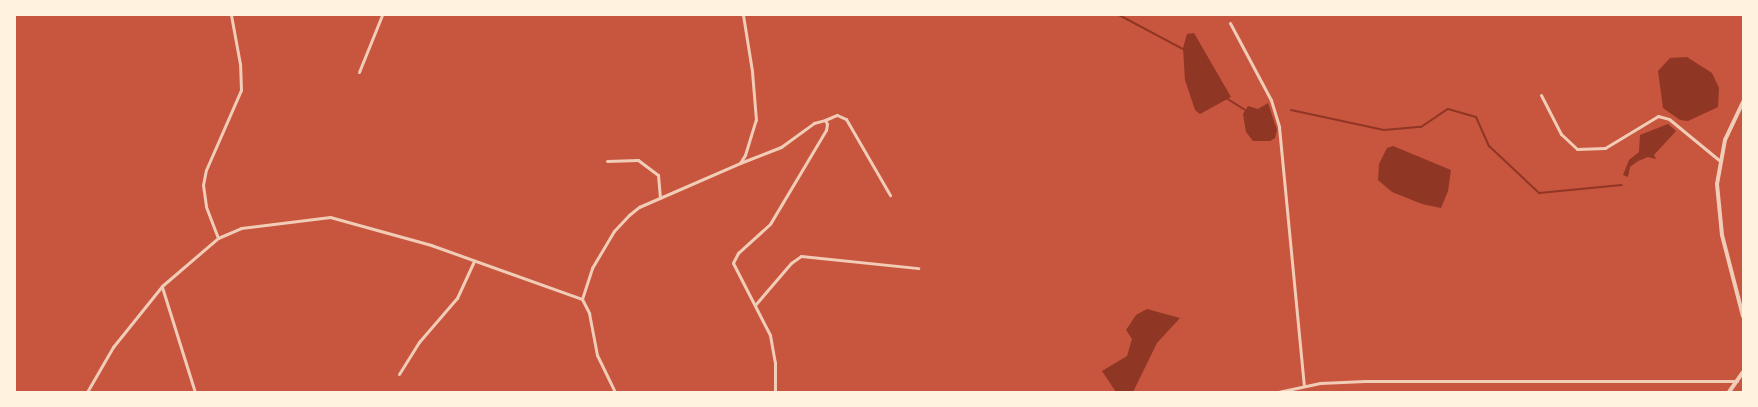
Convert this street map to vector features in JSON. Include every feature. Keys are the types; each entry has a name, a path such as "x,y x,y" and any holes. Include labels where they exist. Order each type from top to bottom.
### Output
{"street":[{"path":"218,238 206,206 203,185 206,170 241,90 240,64 231,15"},
{"path":"359,72 382,15"},
{"path":"740,163 750,144 756,120 743,15"},
{"path":"1230,23 1272,100 1279,126 1304,385"},
{"path":"1541,95 1561,134 1577,148 1605,148 1658,116 1669,119 1719,160"},
{"path":"1743,102 1719,160 1717,184 1719,221 1743,316"},
{"path":"615,392 597,355 589,313 582,299 592,268 614,231 639,207 781,147 814,123 836,115 846,120 890,196"},
{"path":"775,392 773,349 755,305 733,263 738,253 770,224 826,130 825,120"},
{"path":"608,161 638,160 658,175 660,198"},
{"path":"87,392 113,347 162,286 218,238 241,228 330,217 431,245 474,262 582,299"},
{"path":"755,305 791,263 801,256 918,268"},
{"path":"399,374 419,342 456,298 474,262"},
{"path":"162,286 195,392"},
{"path":"1729,392 1743,372"},
{"path":"1278,392 1304,385 1400,381 1738,381"}],"shaded area":[{"path":"1194,33 1231,97 1200,114 1195,110 1185,80 1183,48 1187,34"},
{"path":"1687,57 1712,73 1719,88 1718,107 1688,121 1680,120 1663,108 1658,71 1670,58"},
{"path":"1268,103 1277,130 1275,138 1270,141 1253,141 1246,132 1243,114 1248,106 1258,109"},
{"path":"1668,124 1676,131 1654,155 1656,159 1648,157 1638,161 1630,167 1628,177 1623,175 1629,160 1639,152 1640,135"},
{"path":"1393,146 1451,170 1448,191 1441,208 1422,204 1392,192 1378,180 1379,164 1387,148"},
{"path":"1147,309 1180,318 1157,343 1133,392 1116,392 1102,371 1127,356 1132,339 1126,330 1136,315"}],"waterway":[{"path":"1119,15 1183,49"},
{"path":"1226,98 1247,111"},
{"path":"1291,110 1384,130 1421,127 1448,109 1476,117 1489,146 1539,193 1622,185"}]}
